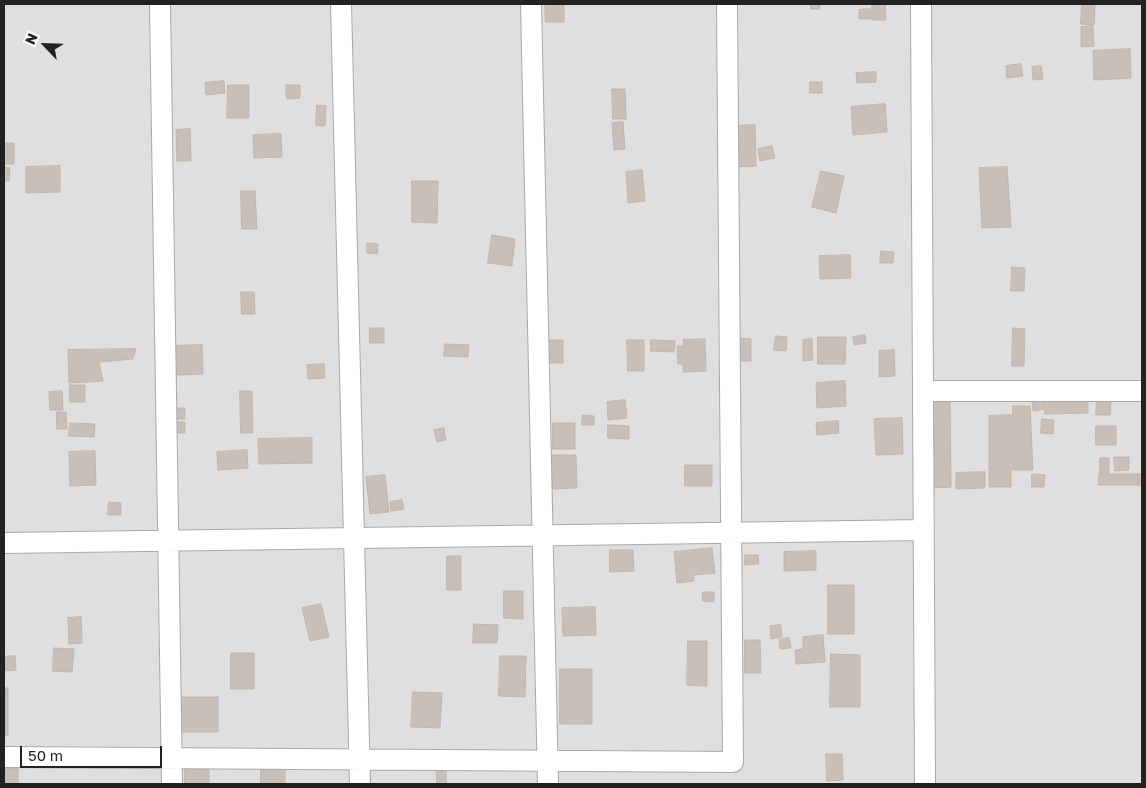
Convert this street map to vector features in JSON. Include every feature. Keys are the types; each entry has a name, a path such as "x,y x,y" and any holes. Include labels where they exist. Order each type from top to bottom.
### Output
{"street":[{"path":"160,4 172,784"},
{"path":"341,4 360,784"},
{"path":"531,4 548,784"},
{"path":"4,757 733,762 728,4"},
{"path":"921,4 925,784"},
{"path":"923,392 1142,391"},
{"path":"4,543 924,530"}],"shaded area":[{"path":"4,4 1142,4 1142,784 4,784"}],"building":[{"path":"545,4 564,4 564,22 546,22"},
{"path":"811,4 820,4 820,9 811,9"},
{"path":"872,4 885,4 886,20 872,20"},
{"path":"1082,4 1095,4 1094,25 1081,24"},
{"path":"870,9 870,19 859,19 859,10"},
{"path":"1093,26 1094,46 1081,47 1081,27"},
{"path":"1130,49 1131,78 1094,80 1093,51"},
{"path":"1021,64 1023,76 1007,78 1006,66"},
{"path":"1041,66 1043,79 1033,80 1032,67"},
{"path":"876,72 876,82 857,83 856,73"},
{"path":"224,81 225,93 206,95 205,83"},
{"path":"810,82 822,82 822,93 810,93"},
{"path":"228,85 249,85 249,118 227,118"},
{"path":"286,85 300,85 300,98 287,99"},
{"path":"612,89 625,89 626,119 613,119"},
{"path":"885,104 887,132 853,135 851,107"},
{"path":"317,105 326,106 325,126 316,125"},
{"path":"623,122 625,149 614,150 612,123"},
{"path":"755,125 756,166 735,167 734,126"},
{"path":"190,129 191,161 177,161 176,130"},
{"path":"281,134 282,157 254,158 253,135"},
{"path":"4,143 14,143 14,164 4,164"},
{"path":"772,146 775,158 760,161 758,149"},
{"path":"60,166 60,192 26,193 26,167"},
{"path":"4,167 10,168 9,181 4,181"},
{"path":"1007,167 1011,227 982,228 979,168"},
{"path":"642,170 645,201 628,203 626,172"},
{"path":"821,171 844,176 836,213 812,207"},
{"path":"412,181 438,181 437,223 412,222"},
{"path":"241,191 255,191 257,229 242,229"},
{"path":"492,235 515,239 512,266 488,263"},
{"path":"367,243 378,244 377,254 367,253"},
{"path":"881,251 894,252 893,263 880,263"},
{"path":"850,255 851,278 820,279 819,256"},
{"path":"1012,267 1025,268 1024,291 1011,291"},
{"path":"241,292 254,292 255,314 242,314"},
{"path":"370,328 384,328 384,343 370,343"},
{"path":"1013,328 1025,329 1024,366 1012,366"},
{"path":"865,335 866,343 854,345 853,337"},
{"path":"776,336 787,337 786,351 774,350"},
{"path":"818,337 846,337 845,364 818,364"},
{"path":"737,338 751,339 751,361 737,361"},
{"path":"705,339 706,371 683,372 683,364 678,364 677,346 684,346 683,340"},
{"path":"812,339 813,360 803,361 803,340"},
{"path":"550,340 563,340 563,363 550,363"},
{"path":"627,340 644,340 644,371 628,371"},
{"path":"651,340 675,341 674,352 651,351"},
{"path":"445,344 469,345 468,357 444,356"},
{"path":"202,345 203,374 176,375 175,346"},
{"path":"136,349 133,359 99,362 103,381 69,383 68,350"},
{"path":"894,350 895,376 879,377 879,351"},
{"path":"324,364 325,378 308,379 307,365"},
{"path":"845,381 846,406 817,408 816,383"},
{"path":"70,385 85,385 85,402 70,402"},
{"path":"62,391 63,410 50,410 49,392"},
{"path":"240,391 252,391 253,433 241,433"},
{"path":"1043,398 1045,409 1033,411 1032,399"},
{"path":"625,400 627,418 608,420 607,402"},
{"path":"1097,400 1111,400 1110,415 1096,415"},
{"path":"1045,401 1088,401 1088,413 1045,414"},
{"path":"950,402 951,487 927,488 926,403"},
{"path":"1013,406 1030,406 1033,470 1013,470"},
{"path":"176,408 185,408 185,419 176,419"},
{"path":"57,412 66,412 67,429 57,429"},
{"path":"583,415 594,416 594,425 582,425"},
{"path":"1011,415 1011,487 989,487 989,416"},
{"path":"902,418 903,454 876,455 874,419"},
{"path":"1042,419 1054,420 1053,434 1041,433"},
{"path":"838,421 839,433 817,435 816,423"},
{"path":"175,422 185,422 185,433 174,433"},
{"path":"70,423 95,424 94,437 69,436"},
{"path":"553,423 575,423 575,449 553,449"},
{"path":"608,425 629,426 629,439 608,438"},
{"path":"1096,426 1116,426 1116,445 1096,445"},
{"path":"444,428 446,440 437,442 434,430"},
{"path":"312,438 312,463 259,464 258,439"},
{"path":"247,450 248,468 218,470 217,452"},
{"path":"95,451 96,485 70,486 69,452"},
{"path":"552,455 576,455 577,488 553,489"},
{"path":"1114,457 1129,457 1129,470 1115,471"},
{"path":"1100,458 1109,458 1109,473 1100,473"},
{"path":"685,465 712,465 712,486 685,486"},
{"path":"985,472 985,488 956,489 956,473"},
{"path":"1032,474 1045,475 1044,487 1032,487"},
{"path":"1099,474 1142,474 1142,485 1099,485"},
{"path":"385,475 389,512 370,514 366,477"},
{"path":"402,500 404,509 391,511 390,502"},
{"path":"109,502 121,503 121,515 108,515"},
{"path":"712,548 715,573 693,575 694,581 677,583 674,552"},
{"path":"610,550 633,550 634,571 610,572"},
{"path":"816,551 816,570 784,571 784,552"},
{"path":"745,555 758,555 759,564 745,565"},
{"path":"447,556 461,556 461,590 447,590"},
{"path":"828,585 854,585 854,634 828,634"},
{"path":"504,591 523,591 523,619 504,618"},
{"path":"703,592 714,592 714,602 703,601"},
{"path":"321,604 329,637 310,641 302,608"},
{"path":"595,607 596,635 563,636 562,608"},
{"path":"81,617 82,643 69,644 68,618"},
{"path":"474,624 498,625 497,643 473,643"},
{"path":"781,625 782,637 771,639 770,626"},
{"path":"823,635 825,662 796,664 795,650 803,649 803,637"},
{"path":"789,638 791,648 780,649 779,640"},
{"path":"745,640 760,640 761,673 745,673"},
{"path":"688,641 707,641 707,686 687,685"},
{"path":"54,648 74,649 72,672 53,671"},
{"path":"231,653 254,653 254,689 231,689"},
{"path":"831,654 860,655 860,707 830,707"},
{"path":"15,656 16,670 4,671 4,657"},
{"path":"500,656 526,656 525,697 499,696"},
{"path":"560,669 592,669 592,724 560,724"},
{"path":"4,688 8,688 8,735 4,735"},
{"path":"413,692 442,693 440,728 411,727"},
{"path":"182,697 218,697 218,732 181,732"},
{"path":"826,754 842,754 843,780 827,781"},
{"path":"185,765 209,765 209,784 185,784"},
{"path":"4,768 18,768 18,784 4,784"},
{"path":"261,768 285,768 285,784 261,784"},
{"path":"446,769 446,784 437,784 436,770"}]}
